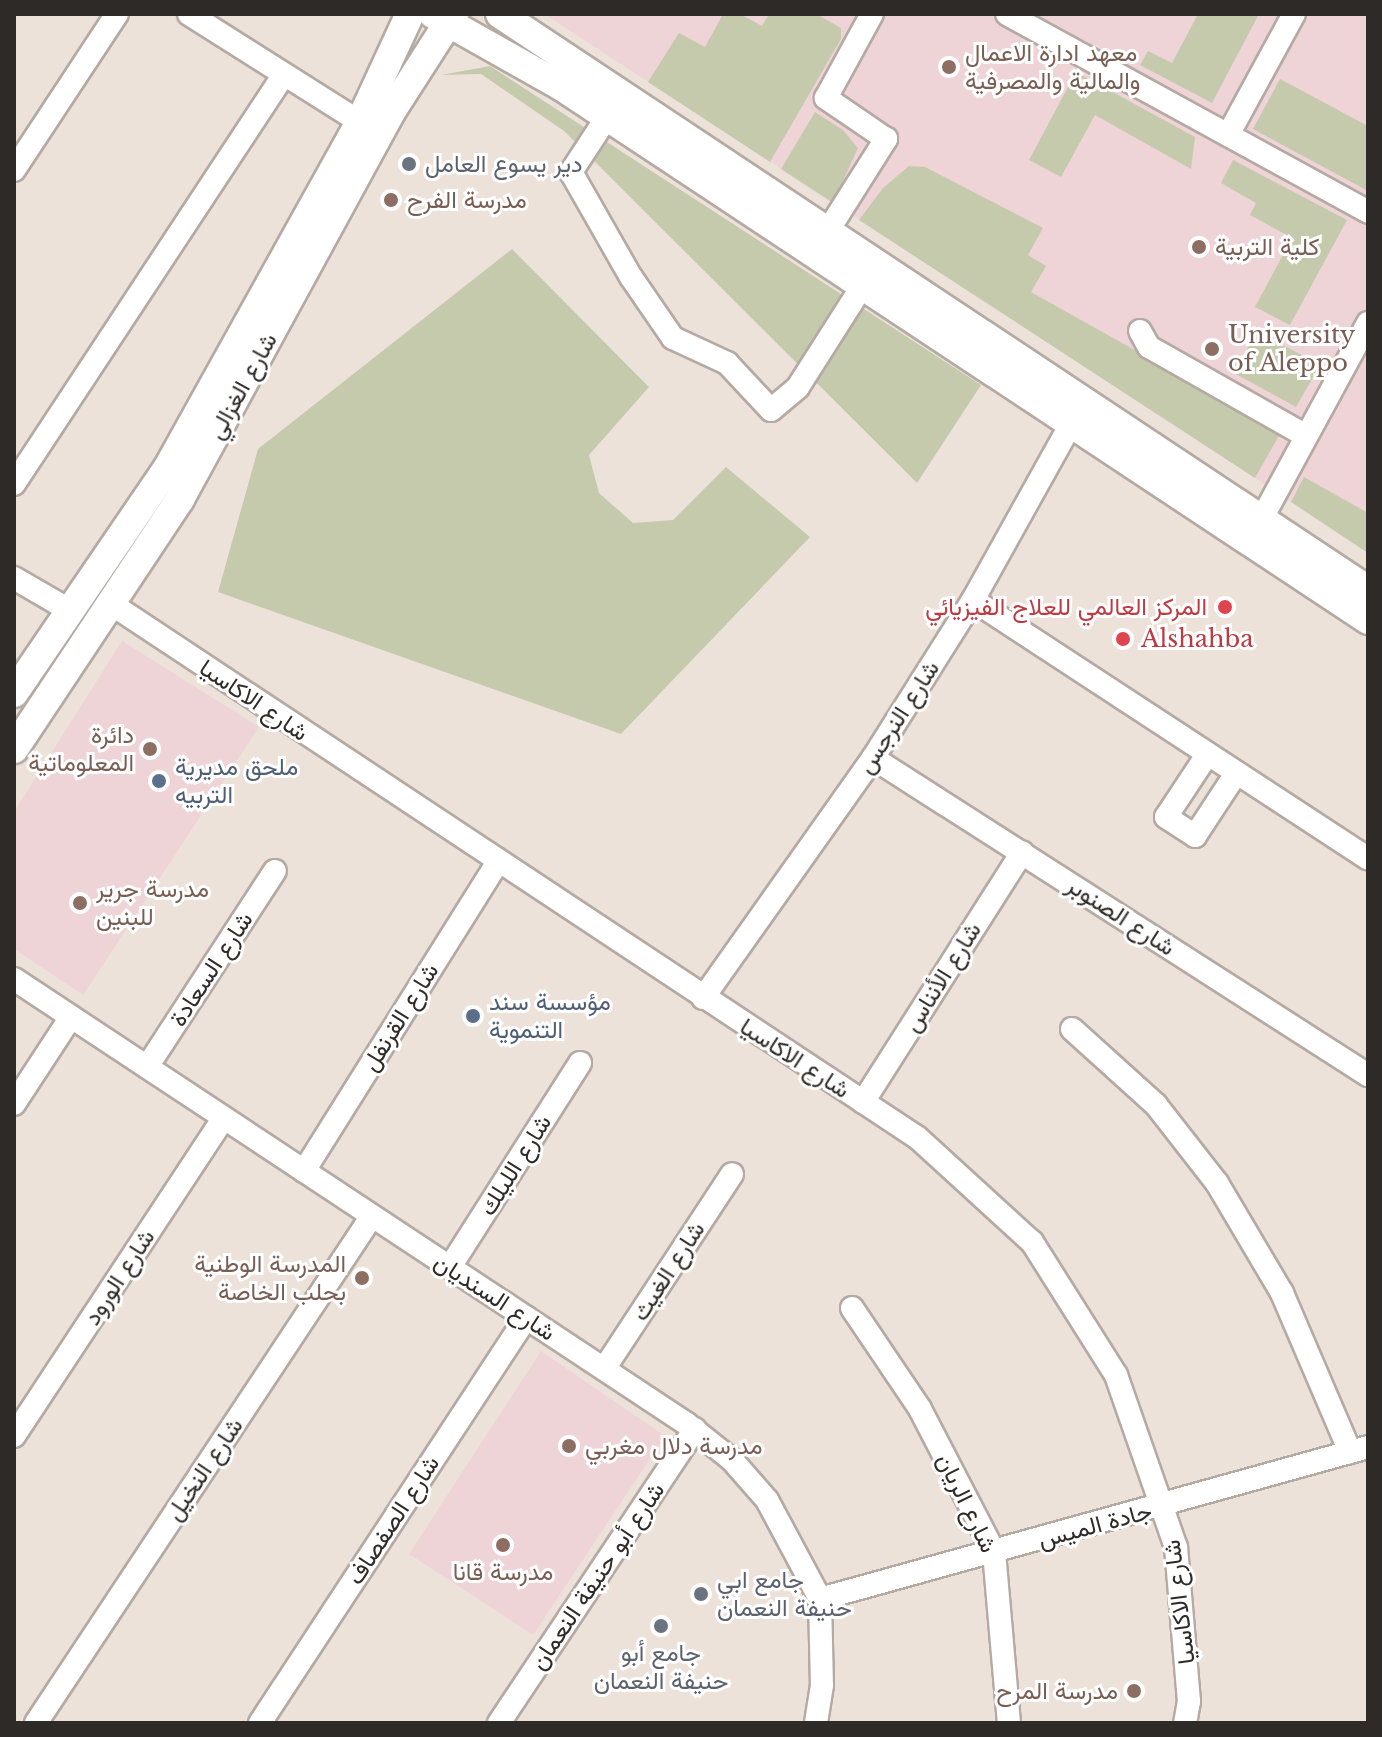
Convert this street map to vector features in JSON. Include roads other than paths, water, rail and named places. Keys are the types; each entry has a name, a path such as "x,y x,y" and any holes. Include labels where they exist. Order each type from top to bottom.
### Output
{"main road":[{"name":"شارع الغزالي","path":"14,693 167,469 360,122 410,14"},
{"path":"500,14 829,229 1368,590"},
{"name":"شارع الغزالي","path":"14,749 113,605 180,499 446,17"},
{"path":"446,17 607,117 1368,620"}],"street":[{"path":"14,170 22,142 117,14"},
{"path":"189,14 360,122"},
{"path":"829,229 886,139 826,98 872,14"},
{"path":"1007,14 1368,212"},
{"path":"1228,135 1294,14"},
{"path":"14,484 284,75"},
{"path":"607,117 571,172 631,277 673,338 727,363 771,410 798,387 863,285"},
{"path":"1261,520 1368,323"},
{"path":"1140,331 1149,347 1306,436"},
{"name":"شارع النرجس","path":"703,998 873,758 973,600 1072,422"},
{"path":"14,578 71,611"},
{"path":"973,600 1235,775 1368,858"},
{"name":"شارع الاكاسيا","path":"113,605 497,863 918,1138 1032,1242 1116,1375 1176,1547 1189,1701 1185,1723"},
{"path":"1207,755 1166,817 1195,836 1235,775"},
{"name":"شارع الصنوبر","path":"873,758 1368,1075"},
{"name":"شارع الأنناس","path":"863,1102 1022,852"},
{"name":"شارع القرنفل","path":"304,1171 497,863"},
{"name":"شارع السعادة","path":"147,1067 275,871"},
{"name":"شارع السنديان","path":"14,979 695,1429 767,1500 820,1599 822,1685 816,1723"},
{"path":"14,1104 71,1017"},
{"path":"1072,1029 1156,1105 1217,1183 1282,1293 1359,1449"},
{"name":"شارع الليلك","path":"450,1267 580,1063"},
{"name":"شارع الورود","path":"14,1436 224,1118"},
{"name":"شارع الغيث","path":"604,1369 732,1174"},
{"name":"شارع النخيل","path":"36,1723 372,1216"},
{"name":"شارع الريان","path":"852,1308 920,1409 994,1552 1009,1723"},
{"name":"شارع الصفصاف","path":"260,1723 526,1318"},
{"name":"شارع أبو حنيفة النعمان","path":"499,1723 695,1429"},
{"name":"جادة الميس","path":"820,1599 1359,1449"}],"place":[{"name":"معهد ادارة الاعمال والمالية والمصرفية","path":"949,67"},
{"name":"دير يسوع العامل","path":"409,164"},
{"name":"مدرسة الفرح","path":"391,200"},
{"name":"كلية التربية","path":"1199,247"},
{"name":"University of Aleppo","path":"1212,349"},
{"name":"المركز العالمي للعلاج الفيزيائي","path":"1225,607"},
{"name":"Alshahba","path":"1123,639"},
{"name":"دائرة المعلوماتية","path":"150,749"},
{"name":"ملحق مديرية التربيه","path":"159,781"},
{"name":"مدرسة جرير للبنين","path":"80,903"},
{"name":"مؤسسة سند التنموية","path":"473,1016"},
{"name":"المدرسة الوطنية بحلب الخاصة","path":"362,1278"},
{"name":"مدرسة دلال مغربي","path":"569,1446"},
{"name":"مدرسة قانا","path":"503,1545"},
{"name":"جامع ابي حنيفة النعمان","path":"701,1594"},
{"name":"جامع أبو حنيفة النعمان","path":"661,1626"},
{"name":"مدرسة المرح","path":"1134,1691"}]}
